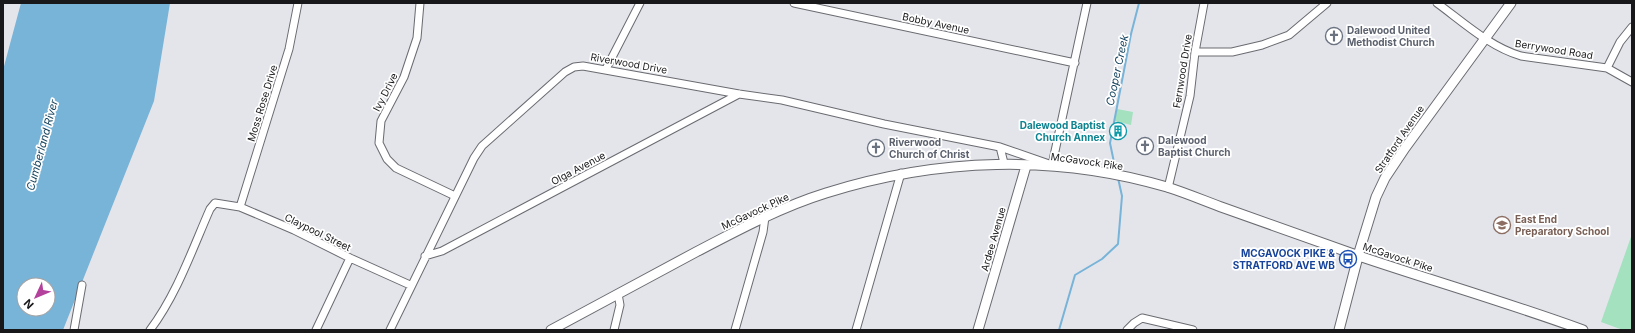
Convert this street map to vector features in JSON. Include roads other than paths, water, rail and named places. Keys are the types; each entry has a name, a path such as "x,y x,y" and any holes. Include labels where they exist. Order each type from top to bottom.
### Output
{"street":[{"name":"Moss Rose Drive","path":"240,208 289,49 298,3"},
{"name":"Ivy Drive","path":"420,3 417,38 404,77 381,121 379,143 387,159 396,168 455,196"},
{"path":"606,69 640,3"},
{"name":"Bobby Avenue","path":"794,3 1075,63"},
{"path":"1052,165 1087,3"},
{"name":"Fernwood Drive","path":"1168,188 1190,96 1195,52 1204,3"},
{"path":"1195,52 1232,52 1262,45 1289,35 1327,3"},
{"name":"Berrywood Road","path":"1437,3 1485,38 1509,52 1521,56 1607,68 1632,82"},
{"name":"Stratford Avenue","path":"1339,330 1358,255 1376,197 1385,178 1405,148 1511,3"},
{"path":"1607,68 1620,42 1632,27"},
{"name":"Riverwood Drive","path":"390,330 410,285 474,158 482,146 565,72 574,67 583,66 606,69 739,94 782,100 884,124 1000,148 1052,165"},
{"name":"Olga Avenue","path":"425,256 442,251 739,94"},
{"path":"1000,148 1004,163"},
{"name":"Ardee Avenue","path":"978,330 1026,166 1024,155"},
{"name":"McGavock Pike","path":"551,330 765,217 823,194 901,173 961,165 1004,163 1026,166 1052,165 1127,177 1168,188 1358,255 1583,330"},
{"path":"856,330 901,173"},
{"name":"Claypool Street","path":"150,330 160,317 180,280 210,209 215,203 240,208 294,230 350,258 410,285"},
{"path":"735,330 763,232 765,217"},
{"path":"316,330 350,258"},
{"path":"74,330 82,285"},
{"path":"614,330 620,305 618,294"},
{"path":"1127,330 1142,318 1193,330"}],"water":[{"name":"Cumberland River","path":"21,3 170,3 154,101 63,330 3,330 3,70"}],"waterway":[{"name":"Cooper Creek","path":"1116,172 1110,143 1131,34 1139,3"},
{"name":"Cooper Creek","path":"1059,330 1075,275 1102,259 1118,244 1122,196 1118,178"}],"place":[{"name":"Dalewood United Methodist Church","path":"1334,36"},
{"name":"Dalewood Baptist Church Annex","path":"1118,131"},
{"name":"Dalewood Baptist Church","path":"1145,146"},
{"name":"Riverwood Church of Christ","path":"876,148"},
{"name":"East End Preparatory School","path":"1502,225"},
{"name":"MCGAVOCK PIKE & STRATFORD AVE WB","path":"1348,259"}]}
